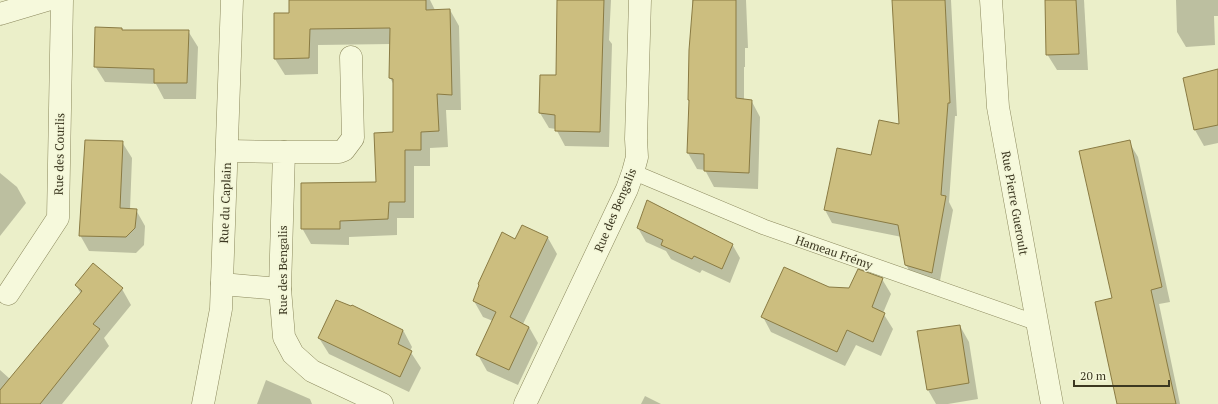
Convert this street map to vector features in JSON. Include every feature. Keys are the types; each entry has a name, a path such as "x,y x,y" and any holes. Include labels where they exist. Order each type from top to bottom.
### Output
{"street":[{"path":"0,14 47,0"},
{"name":"Rue des Courlis","path":"8,294 58,218 62,0"},
{"name":"Rue du Caplain","path":"203,404 221,309 232,0"},
{"name":"Rue des Bengalis","path":"525,404 627,189 633,172 637,157 636,139 640,0"},
{"name":"Rue Pierre Gueroult","path":"991,0 998,107 1052,404"},
{"path":"227,151 339,152 344,150 353,138 351,57"},
{"name":"Rue des Bengalis","path":"284,152 280,289 284,337 293,354 312,371 382,404"},
{"path":"222,284 280,289"}],"lane":[{"name":"Hameau Frémy","path":"633,172 764,227 1037,323"}],"building":[{"path":"289,0 426,0 426,10 450,9 452,95 437,94 439,131 421,132 421,150 405,150 405,202 389,202 388,219 340,221 340,229 301,229 301,183 376,182 374,133 393,132 393,79 389,78 390,28 310,29 309,58 274,59 274,13 289,13"},
{"path":"557,0 604,0 600,132 555,131 555,115 539,113 540,75 556,75"},
{"path":"693,0 736,0 736,98 752,100 749,173 704,171 704,154 687,153 689,50"},
{"path":"892,0 945,0 950,103 948,103 941,195 946,196 932,273 905,265 898,225 824,210 837,148 871,155 879,120 899,124"},
{"path":"1045,0 1076,0 1079,54 1046,55"},
{"path":"95,27 122,28 122,30 189,30 187,83 154,83 154,69 94,67"},
{"path":"1218,69 1218,125 1194,130 1183,78"},
{"path":"85,140 123,141 120,208 137,209 135,228 126,237 79,236"},
{"path":"1130,140 1162,287 1151,290 1176,404 1117,404 1095,302 1112,298 1079,151"},
{"path":"647,200 733,244 722,269 694,256 692,259 661,245 663,240 637,228"},
{"path":"522,225 548,237 510,317 529,327 509,370 476,355 496,312 473,301 479,285 478,284 502,232 515,239"},
{"path":"93,263 123,288 93,324 100,329 40,404 0,404 0,390 82,291 75,285"},
{"path":"784,267 829,287 849,288 858,269 883,278 872,307 885,313 873,342 847,330 837,352 761,317"},
{"path":"336,300 351,306 352,305 403,330 398,344 412,351 400,377 318,338"},
{"path":"960,325 969,383 927,390 917,331"}]}
